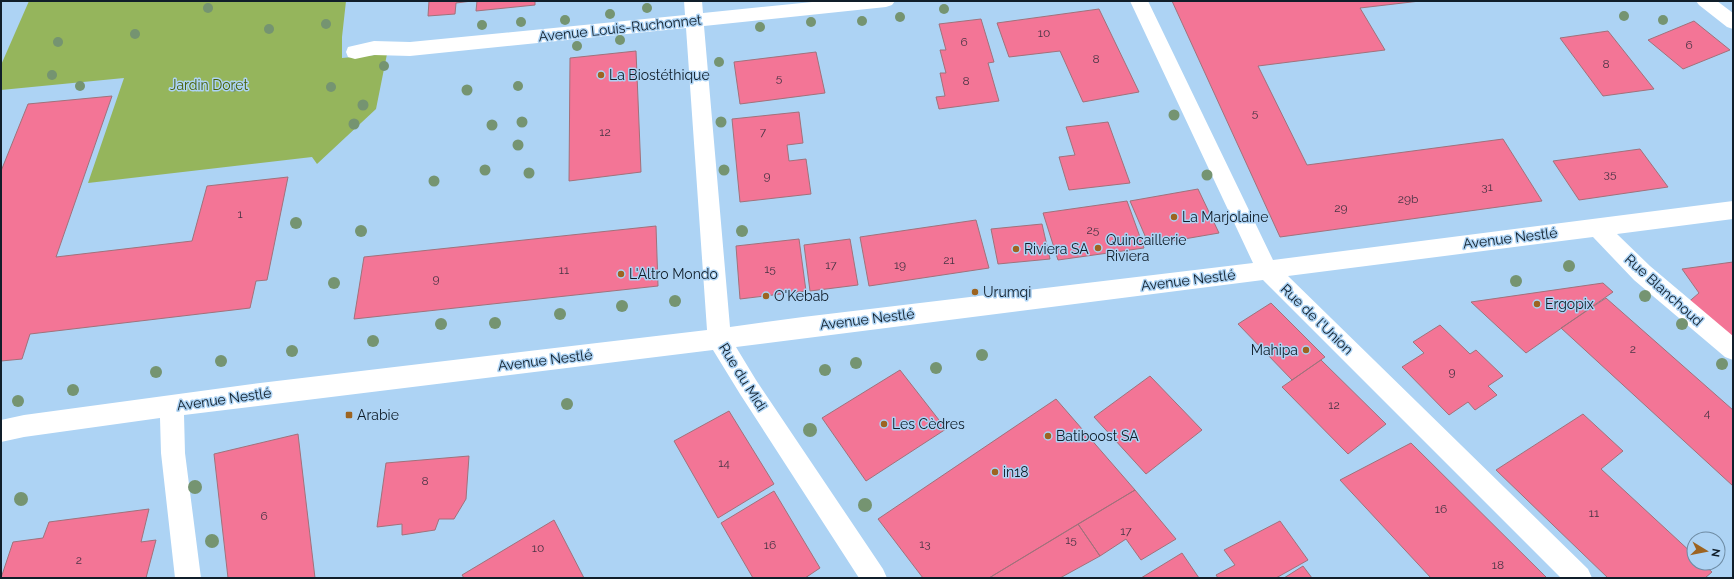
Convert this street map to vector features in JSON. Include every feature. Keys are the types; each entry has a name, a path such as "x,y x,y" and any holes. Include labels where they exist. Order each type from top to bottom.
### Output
{"street":[{"name":"Rue du Midi","path":"693,1 717,291 719,339 868,575"},
{"name":"Avenue Louis-Ruchonnet","path":"355,52 374,48 410,49 886,1"},
{"name":"Rue de l'Union","path":"1139,1 1267,270 1579,578"},
{"path":"1705,1 1733,22"},
{"name":"Avenue Nestlé","path":"1,432 24,426 260,394 719,339 811,326 1267,270 1733,210"},
{"name":"Rue Blanchoud","path":"1598,228 1642,273 1733,350"},
{"path":"172,407 173,453 188,578"}],"green space":[{"name":"Jardin Doret","path":"29,1 346,1 342,37 342,58 387,54 376,109 317,164 312,157 88,183 124,78 1,90 1,65"}],"building":[{"path":"429,1 472,1 456,3 455,14 428,16"},
{"path":"477,1 535,1 535,5 476,11"},
{"path":"1172,1 1420,1 1360,8 1385,50 1258,66 1307,165 1503,139 1542,201 1280,237"},
{"path":"1099,9 1139,92 1083,102 1060,51 1009,57 997,23"},
{"path":"981,19 994,62 988,63 999,101 939,109 936,97 945,96 940,73 946,73 940,50 946,50 939,24"},
{"path":"1694,21 1730,50 1683,69 1648,40"},
{"path":"1608,31 1654,89 1603,96 1560,38"},
{"path":"636,51 641,172 569,181 570,58"},
{"path":"816,52 825,93 740,104 734,62"},
{"path":"112,96 56,257 192,241 207,186 288,177 267,280 256,281 250,308 30,334 22,359 1,361 1,171 28,104"},
{"path":"799,112 803,143 787,145 789,161 806,159 811,194 740,202 732,119"},
{"path":"1108,122 1130,183 1069,190 1059,157 1075,155 1066,127"},
{"path":"1640,149 1668,187 1579,200 1553,161"},
{"name":"La Marjolaine","path":"1198,189 1219,233 1149,245 1130,201"},
{"path":"1127,201 1144,248 1058,260 1043,213"},
{"path":"976,220 989,268 869,286 860,237"},
{"path":"1042,224 1050,259 998,264 991,229"},
{"path":"656,226 658,286 354,319 364,257"},
{"path":"799,239 806,291 740,299 736,246"},
{"path":"850,239 858,285 810,291 804,245"},
{"path":"1733,262 1733,343 1685,305 1699,293 1682,269"},
{"path":"1603,283 1613,292 1526,353 1471,302"},
{"path":"1606,298 1733,410 1733,486 1561,328"},
{"path":"1271,303 1325,357 1292,380 1238,324"},
{"path":"1440,325 1470,354 1476,350 1503,376 1488,386 1497,395 1475,410 1468,402 1449,415 1402,367 1424,353 1413,342"},
{"path":"1321,360 1386,424 1348,454 1282,387"},
{"name":"Les Cèdres","path":"900,370 946,429 866,481 822,418"},
{"path":"1150,376 1202,430 1146,474 1094,417"},
{"path":"1056,399 1135,490 989,578 923,578 878,519"},
{"path":"729,411 774,484 718,518 674,441"},
{"path":"1583,414 1623,451 1601,469 1686,548 1686,571 1712,572 1705,578 1608,578 1496,470"},
{"path":"298,434 315,578 228,578 214,454"},
{"path":"1411,443 1547,578 1431,578 1340,480"},
{"path":"469,456 466,499 454,519 439,519 435,530 402,535 402,524 377,527 386,463"},
{"path":"1135,490 1176,539 1141,560 1126,539 1100,556 1078,524"},
{"path":"774,491 820,568 805,578 753,578 721,523"},
{"path":"149,509 141,542 156,540 146,578 1,578 13,542 43,538 49,522"},
{"path":"554,520 584,578 464,578 462,575"},
{"path":"1280,521 1308,560 1276,578 1218,578 1216,575 1235,565 1224,550"},
{"path":"1078,524 1100,556 1060,578 989,578"},
{"path":"1182,553 1199,578 1141,578"},
{"path":"1303,566 1312,578 1284,578"}],"place":[{"name":"La Biostéthique","path":"601,75"},
{"name":"La Marjolaine","path":"1174,217"},
{"name":"Quincaillerie Riviera","path":"1098,248"},
{"name":"Riviera SA","path":"1016,249"},
{"name":"L'Altro Mondo","path":"621,274"},
{"name":"Urumqi","path":"975,292"},
{"name":"O'Kebab","path":"766,296"},
{"name":"Ergopix","path":"1537,304"},
{"name":"Mahipa","path":"1306,350"},
{"name":"Arabie","path":"349,415"},
{"name":"Les Cèdres","path":"884,424"},
{"name":"Batiboost SA","path":"1048,436"},
{"name":"in18","path":"995,472"}]}
